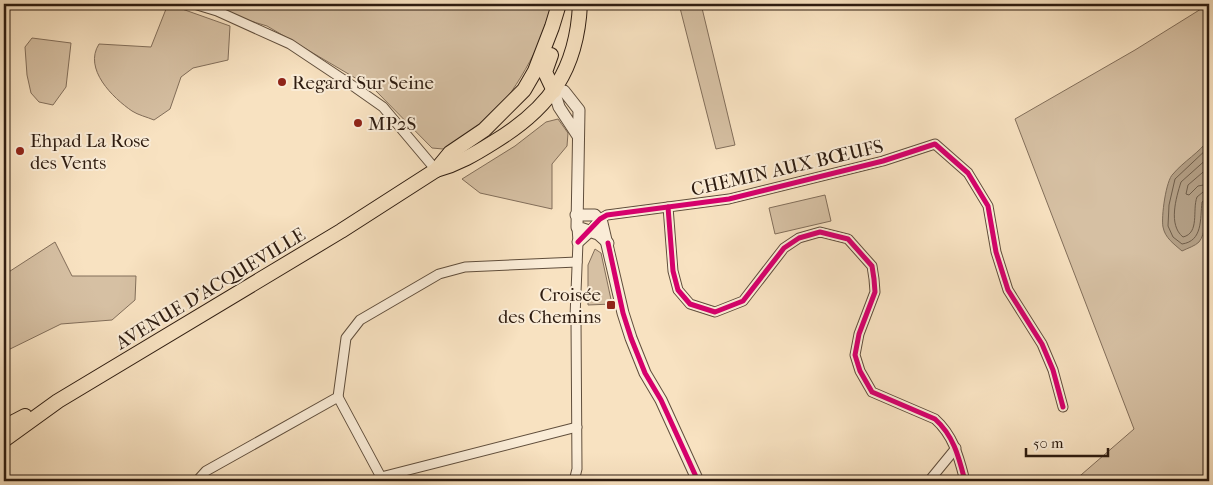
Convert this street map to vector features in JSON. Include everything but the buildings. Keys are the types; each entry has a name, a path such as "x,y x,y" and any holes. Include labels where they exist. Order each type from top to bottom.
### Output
{"main road":[{"path":"436,170 457,164 520,127 538,112 554,91 566,68 579,26 580,4"},
{"path":"436,170 450,153 484,130 528,84 558,7"},
{"path":"554,91 545,72 561,30 558,7"},
{"path":"528,84 554,91"},
{"name":"AVENUE D'ACQUEVILLE","path":"4,440 58,401 333,236 436,170"},
{"path":"4,428 58,401"}],"street":[{"path":"194,4 217,11 290,44 356,88 383,107 436,170"},
{"path":"554,91 559,107 578,136 576,214 578,242 574,317 576,320 574,481"},
{"name":"CHEMIN AUX BŒUFS","path":"576,214 591,214 600,219 607,215 730,199 883,161 935,144 968,173 988,206 996,252 1008,290 1042,344 1054,370 1063,407"},
{"path":"668,207 673,271 678,290 690,304 715,312 743,302 784,248 799,238 820,232 848,239 872,266 874,279 875,292 859,334 855,355 860,371 872,392 935,419 948,432 956,448 965,481"},
{"path":"578,242 600,219"},
{"path":"600,219 608,243 622,308 631,338 645,373 668,415 698,481"},
{"path":"576,227 602,236 608,243"},
{"path":"576,427 380,479 338,397 346,338 360,320 439,274 465,267 577,262"},
{"path":"197,481 206,471 338,397"},
{"path":"929,481 956,448"}],"shaded area":[{"path":"168,4 230,26 228,60 193,68 181,77 170,109 154,120 132,111 109,91 97,73 95,54 99,44 151,47"},
{"path":"194,4 552,4 550,16 538,46 512,91 483,123 443,149 432,148 374,89 267,26"},
{"path":"679,4 701,4 735,145 716,149"},
{"path":"1209,4 1209,481 1074,481 1134,429 1015,119 1135,50"},
{"path":"32,38 71,43 66,87 53,105 39,102 31,93 27,75 25,47"},
{"path":"558,119 568,133 567,146 552,164 552,209 480,193 462,179 515,146 546,122"},
{"path":"825,195 831,221 775,234 769,208"},
{"path":"55,242 72,276 136,276 135,300 112,320 61,324 4,352 4,275"},
{"path":"595,249 601,253 612,304 588,305 588,265"}],"water":[{"path":"1209,139 1206,223 1199,242 1182,251 1168,238 1164,231 1163,207 1166,191 1173,174 1201,149"}],"cycle path":[{"path":"578,242 600,219 607,215 729,199 883,161 935,144 968,173 988,206 996,252 1008,290 1042,344 1053,370 1063,407"},
{"path":"668,207 673,271 678,290 690,304 715,312 743,301 784,248 799,238 820,232 848,239 872,266 874,279 875,292 859,334 855,355 860,371 872,392 935,419 947,433 955,448 965,481"},
{"path":"608,243 623,313 631,338 645,373 661,400 698,481"}],"place":[{"name":"Regard Sur Seine","path":"282,82"},
{"name":"MP2S","path":"358,123"},
{"name":"Ehpad La Rose des Vents","path":"20,151"},
{"name":"Croisée des Chemins","path":"611,305"}]}
